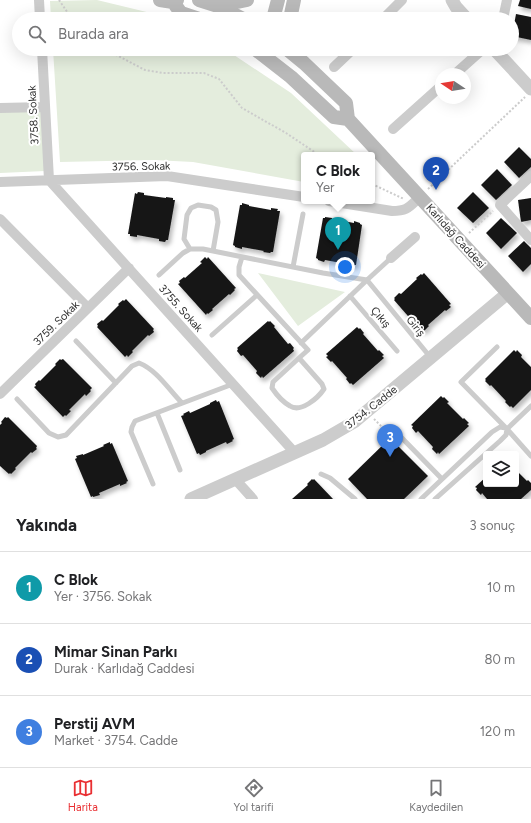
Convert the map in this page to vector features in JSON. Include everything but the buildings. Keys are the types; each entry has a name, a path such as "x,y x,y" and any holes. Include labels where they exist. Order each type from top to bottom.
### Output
{"main road":[{"path":"199,0 218,6 230,12"},
{"path":"218,6 247,0"},
{"path":"275,12 278,0"},
{"path":"291,12 294,0"},
{"path":"170,1 180,12"},
{"name":"Karlıdağ Caddesi","path":"267,56 334,117 348,119"},
{"path":"278,66 281,56"},
{"name":"Karlıdağ Caddesi","path":"296,56 346,103 348,119 417,200 460,241 531,318"}],"street":[{"path":"39,0 40,12"},
{"path":"390,12 402,0"},
{"path":"452,0 461,12"},
{"path":"504,12 507,0"},
{"name":"3758. Sokak","path":"42,56 49,180"},
{"path":"334,67 345,56"},
{"path":"461,68 474,56"},
{"path":"500,56 528,93"},
{"path":"393,129 435,91"},
{"path":"0,108 45,107"},
{"name":"3756. Sokak","path":"0,182 167,176 301,197"},
{"path":"531,176 500,205 526,228 531,240"},
{"name":"3755. Sokak","path":"49,180 295,453"},
{"path":"349,204 402,211 417,200"},
{"path":"0,219 88,308"},
{"path":"391,258 415,237"},
{"name":"3759. Sokak","path":"0,394 129,268"},
{"name":"3754. Cadde","path":"191,499 295,453 338,432 354,422 508,293"},
{"path":"235,479 254,499"}],"lane":[{"path":"190,249 184,239 187,215 191,208 198,205 211,207 216,210 218,222 213,251"},
{"path":"293,267 303,214"},
{"path":"159,275 183,253 190,249 213,251 367,280"},
{"path":"242,257 240,275 308,350 299,358 273,382 272,388 290,407 298,408 307,404 324,389 322,384 299,358"},
{"path":"301,343 391,258"},
{"name":"Giriş","path":"367,280 431,358"},
{"path":"212,335 257,295"},
{"name":"Çıkış","path":"350,296 397,351"},
{"path":"76,341 116,383"},
{"path":"497,347 461,382 531,456"},
{"path":"17,399 49,433 58,437 66,435 132,366 139,363 153,371 182,403"},
{"path":"153,484 131,432 135,421 233,384"},
{"path":"435,499 500,441 506,435 507,429 531,406"},
{"path":"157,413 180,470"},
{"path":"421,499 492,432 500,427 507,429"},
{"path":"399,435 442,479"},
{"path":"321,474 330,478 355,499"}],"path":[{"path":"59,0 67,12"},
{"path":"118,56 145,70 163,73 204,73 219,78 242,108 286,133 314,152"},
{"path":"437,181 528,93"},
{"path":"375,185 417,200"},
{"path":"460,241 500,205"}],"green space":[{"path":"97,0 147,12 51,12 50,1"},
{"path":"53,56 236,56 291,93 354,152 301,152 301,181 193,162 154,160 60,162"},
{"path":"42,110 45,171 0,173 0,111"},
{"path":"258,273 345,292 298,326"}],"place":[{"name":"Mimar Sinan Parkı","path":"436,190"},
{"name":"C Blok","path":"338,250"},
{"name":"Perstij AVM","path":"390,457"}]}
